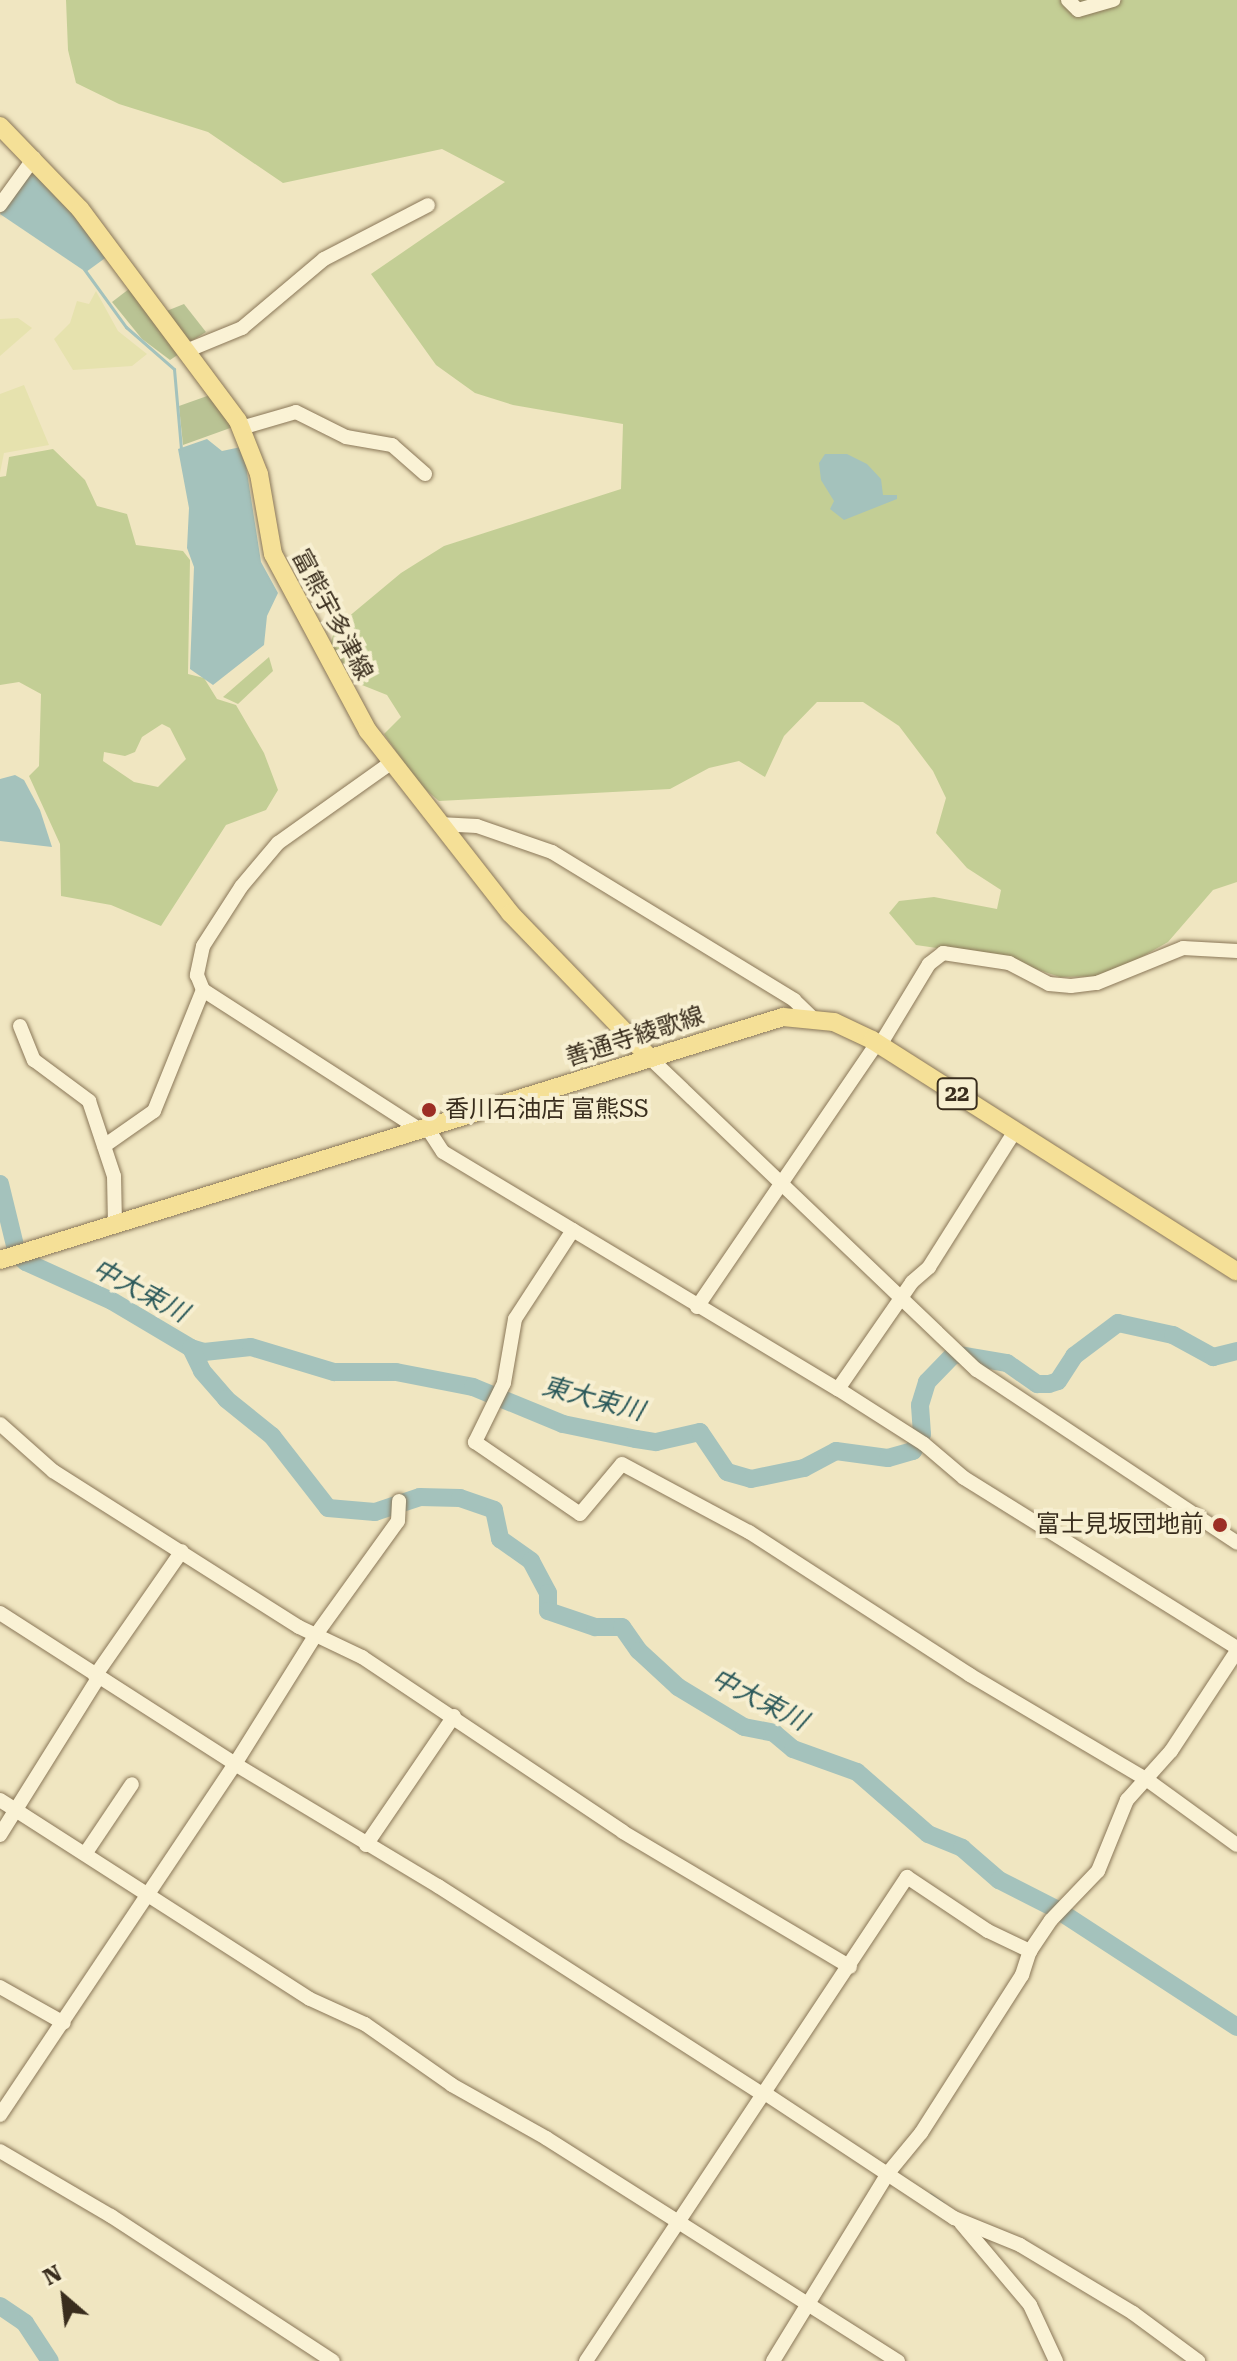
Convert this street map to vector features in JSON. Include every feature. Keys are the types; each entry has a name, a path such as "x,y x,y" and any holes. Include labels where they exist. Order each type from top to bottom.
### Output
{"main road":[{"name":"富熊宇多津線","path":"0,126 31,163 80,209 241,428 259,474 268,535 284,581 343,690 392,762 510,913 650,1058"},
{"name":"善通寺綾歌線","path":"4,1259 783,1017 834,1022 878,1044 1237,1272"}],"street":[{"path":"1068,0 1078,10 1114,0"},
{"path":"0,205 31,163"},
{"path":"186,351 242,328 324,259 428,205"},
{"path":"241,428 296,412 346,437 392,445 425,474"},
{"path":"392,762 278,843 254,870 203,946 197,975 203,990 422,1128 443,1152 838,1389 919,1440 964,1478 1237,1649 1171,1751 1127,1800 1098,1871 1030,1951 1005,2001 921,2133 890,2170 773,2361"},
{"path":"439,824 477,826 552,852 794,1000 814,1019"},
{"path":"697,1307 784,1186 929,964 943,953 1009,963 1049,984 1071,986 1097,983 1183,948 1237,951"},
{"path":"104,1146 154,1111 203,990"},
{"path":"20,1026 34,1060 89,1101 114,1176 115,1225"},
{"path":"650,1058 899,1300 977,1370 1237,1543"},
{"path":"838,1389 899,1300 929,1267 1015,1131"},
{"path":"573,1230 515,1319 497,1399 475,1442 580,1514 622,1464 749,1532 970,1675 1146,1779 1237,1845"},
{"path":"0,1424 53,1471 315,1636 362,1657 623,1832 850,1967"},
{"path":"0,2115 148,1896 315,1636 398,1521 400,1503"},
{"path":"0,1835 19,1812 97,1675 182,1551"},
{"path":"0,1613 890,2170 980,2241 1030,2305 1056,2361"},
{"path":"367,1843 454,1716"},
{"path":"85,1854 118,1814 132,1784"},
{"path":"0,1800 310,1999 365,2024 452,2085 898,2361"},
{"path":"586,2361 907,1877 988,1931 1030,1951"},
{"path":"0,1987 64,2023"},
{"path":"0,2151 111,2216 333,2361"},
{"path":"954,2218 1044,2258 1198,2361"}],"shaded area":[{"path":"96,291 118,331 147,354 132,366 73,370 54,339 70,323 77,301 89,304"},
{"path":"18,318 32,328 0,356 0,319"},
{"path":"24,385 49,445 4,453 0,473 0,394"}],"green space":[{"path":"66,0 1237,0 1237,882 1213,890 1168,942 1108,976 1060,977 999,957 916,945 889,913 899,901 934,897 997,909 1001,890 967,868 936,833 946,798 933,771 899,726 863,702 817,702 784,736 765,777 739,761 709,768 670,789 439,801 418,783 384,734 401,717 387,695 357,683 330,646 335,628 401,573 444,546 621,489 623,424 513,405 475,393 436,365 371,274 505,182 442,149 283,183 208,132 119,104 76,83 68,50"},
{"path":"129,289 179,354 170,360 142,339 112,302"},
{"path":"184,304 206,332 187,344 164,312"},
{"path":"210,395 233,427 183,445 179,406"},
{"path":"53,449 85,480 97,506 127,514 136,545 183,551 190,560 188,674 204,678 217,699 236,705 264,753 278,790 266,810 226,825 161,926 111,905 61,896 60,844 29,776 39,766 41,694 19,682 0,685 0,477 6,476 9,457","holes":["162,724 170,728 186,759 158,787 134,782 103,761 104,752 125,756 135,752 142,737"]},
{"path":"269,657 273,671 238,704 223,697"}],"water":[{"path":"34,168 108,256 86,272 0,214"},
{"path":"207,439 222,451 241,447 244,453 261,562 278,593 267,616 264,645 213,685 190,669 194,567 187,548 189,508 178,449"},
{"path":"825,454 847,454 867,464 881,479 883,495 897,495 897,499 844,520 830,509 834,501 821,480 819,463"},
{"path":"15,775 24,780 40,810 52,847 0,841 0,779"}],"waterway":[{"path":"84,269 126,327 174,369 181,449"},
{"name":"東大束川","path":"0,1184 17,1254 26,1262 112,1301 191,1348 204,1352 251,1347 334,1372 396,1372 473,1387 563,1424 636,1439 656,1442 700,1432 727,1472 751,1479 804,1468 836,1451 888,1458 913,1451 922,1434 920,1405 927,1382 954,1354 1007,1363 1037,1384 1049,1384 1058,1381 1074,1356 1118,1323 1173,1335 1213,1357 1237,1351"},
{"name":"中大束川","path":"191,1348 202,1371 226,1399 272,1436 328,1508 375,1512 420,1497 460,1498 494,1510 500,1539 531,1561 548,1593 548,1611 595,1627 622,1627 639,1651 678,1687 744,1727 774,1733 793,1749 857,1772 928,1834 962,1848 999,1880 1056,1909 1237,2027"},
{"path":"930,2194 943,2203"},
{"path":"0,2306 25,2323 50,2361"}],"place":[{"name":"香川石油店 富熊SS","path":"429,1110"},
{"name":"富士見坂団地前","path":"1220,1525"}]}
